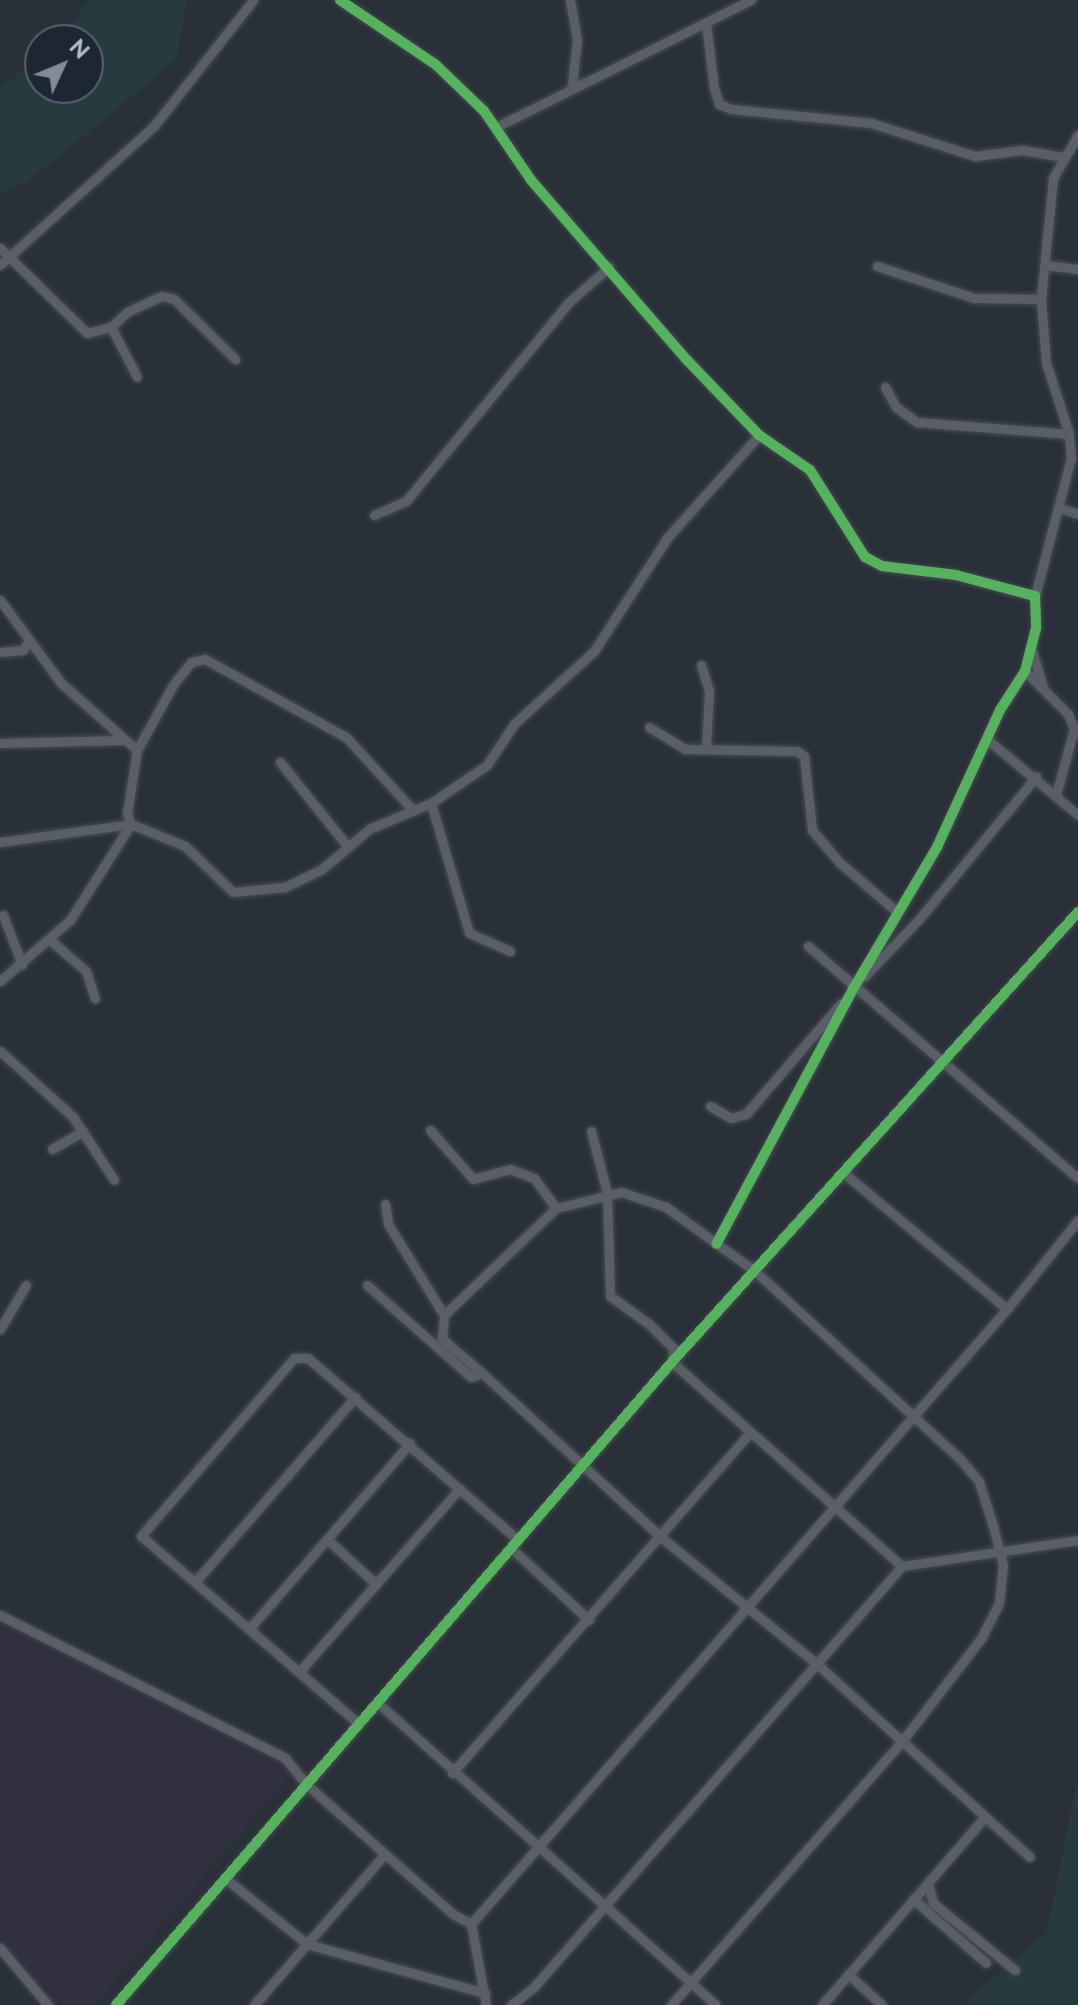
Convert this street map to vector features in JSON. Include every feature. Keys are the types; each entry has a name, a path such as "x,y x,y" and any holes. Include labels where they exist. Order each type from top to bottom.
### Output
{"street":[{"path":"4,261 154,126 253,0"},
{"path":"340,0 435,64 496,127 531,180 687,360 759,435 810,470 865,557 882,566 956,575 1035,596"},
{"path":"570,0 577,39 572,85"},
{"path":"496,127 572,85 751,0"},
{"path":"706,24 716,96 719,104 731,109 871,123 975,156 1022,150 1064,157"},
{"path":"716,1244 896,911 937,847 1025,671 1032,651 1035,596 1071,458 1069,434 1046,363 1041,299 1053,178 1078,135"},
{"path":"0,248 4,261 87,333 111,327 144,304 162,296 174,299 235,359"},
{"path":"1045,265 1078,269"},
{"path":"877,266 974,298 1041,299"},
{"path":"374,515 406,501 561,311 609,267"},
{"path":"111,327 137,377"},
{"path":"885,387 896,407 917,422 1069,434"},
{"path":"0,842 131,824 185,846 233,892 285,887 322,869 369,829 431,803 487,765 514,724 594,651 654,555 700,496 759,435"},
{"path":"1060,508 1078,514"},
{"path":"0,600 61,683 122,740 137,750"},
{"path":"0,652 23,650 28,642"},
{"path":"1032,651 1044,689"},
{"path":"131,824 127,813 137,750 173,685 191,662 205,659 346,737 413,810"},
{"path":"701,665 709,692 706,748"},
{"path":"1025,671 1068,714 1074,729 1056,795"},
{"path":"649,727 675,746 797,751 804,756 812,830 839,862 896,911"},
{"path":"0,743 122,740"},
{"path":"988,740 1078,815"},
{"path":"280,762 348,847"},
{"path":"710,1106 731,1118 746,1114 853,989 920,918 1036,777"},
{"path":"431,803 469,933 510,951"},
{"path":"0,981 70,920 131,824"},
{"path":"116,2005 672,1362 845,1174 939,1063 1078,912"},
{"path":"3,915 22,965"},
{"path":"49,939 86,971 95,999"},
{"path":"808,946 939,1063 1078,1178"},
{"path":"0,1051 83,1131 114,1180"},
{"path":"430,1130 473,1179 510,1169 534,1178 556,1208"},
{"path":"52,1149 83,1131"},
{"path":"591,1131 607,1193 610,1296 658,1332 674,1349 672,1362"},
{"path":"845,1174 1007,1309"},
{"path":"444,1315 556,1208 621,1192 666,1207 756,1272 979,1482 1000,1552 999,1603 982,1637 903,1740 671,2005"},
{"path":"385,1204 388,1224 444,1315 442,1339 584,1463 662,1538 817,1664 1030,1857"},
{"path":"471,1924 746,1609 909,1416 1007,1309 1078,1220"},
{"path":"0,1329 26,1285"},
{"path":"367,1285 471,1377 482,1373"},
{"path":"359,1724 141,1536 294,1358 308,1358 410,1443 460,1488 589,1620"},
{"path":"672,1362 902,1566"},
{"path":"195,1582 355,1397"},
{"path":"452,1773 662,1538 750,1433"},
{"path":"249,1629 410,1443"},
{"path":"299,1672 460,1488"},
{"path":"327,1539 376,1584"},
{"path":"511,2005 603,1909 902,1566 1078,1540"},
{"path":"0,1615 285,1758 306,1784 471,1924 486,2005"},
{"path":"378,1703 603,1909 716,2005"},
{"path":"822,2005 985,1817"},
{"path":"254,2005 385,1854"},
{"path":"226,1879 307,1944 485,1993"},
{"path":"928,1883 933,1903 1015,1970"},
{"path":"913,1899 986,1963"},
{"path":"0,1948 48,2005"},
{"path":"848,1974 882,2005"}],"shaded area":[{"path":"0,1624 283,1767 289,1776 94,2005 53,2005 0,1937"}],"green space":[{"path":"89,0 187,0 176,60 30,180 0,195 0,89 24,69 24,104 104,104 104,24 71,24"},
{"path":"1078,1776 1078,2005 962,2005 1047,1932"}],"cycle path":[{"path":"340,0 435,64 484,111 531,180 687,360 759,435 810,470 865,557 882,566 956,575 1035,596 1036,628 1025,671 1000,710 937,847 853,989 716,1244"},
{"path":"116,2005 672,1362 1078,912"}]}
